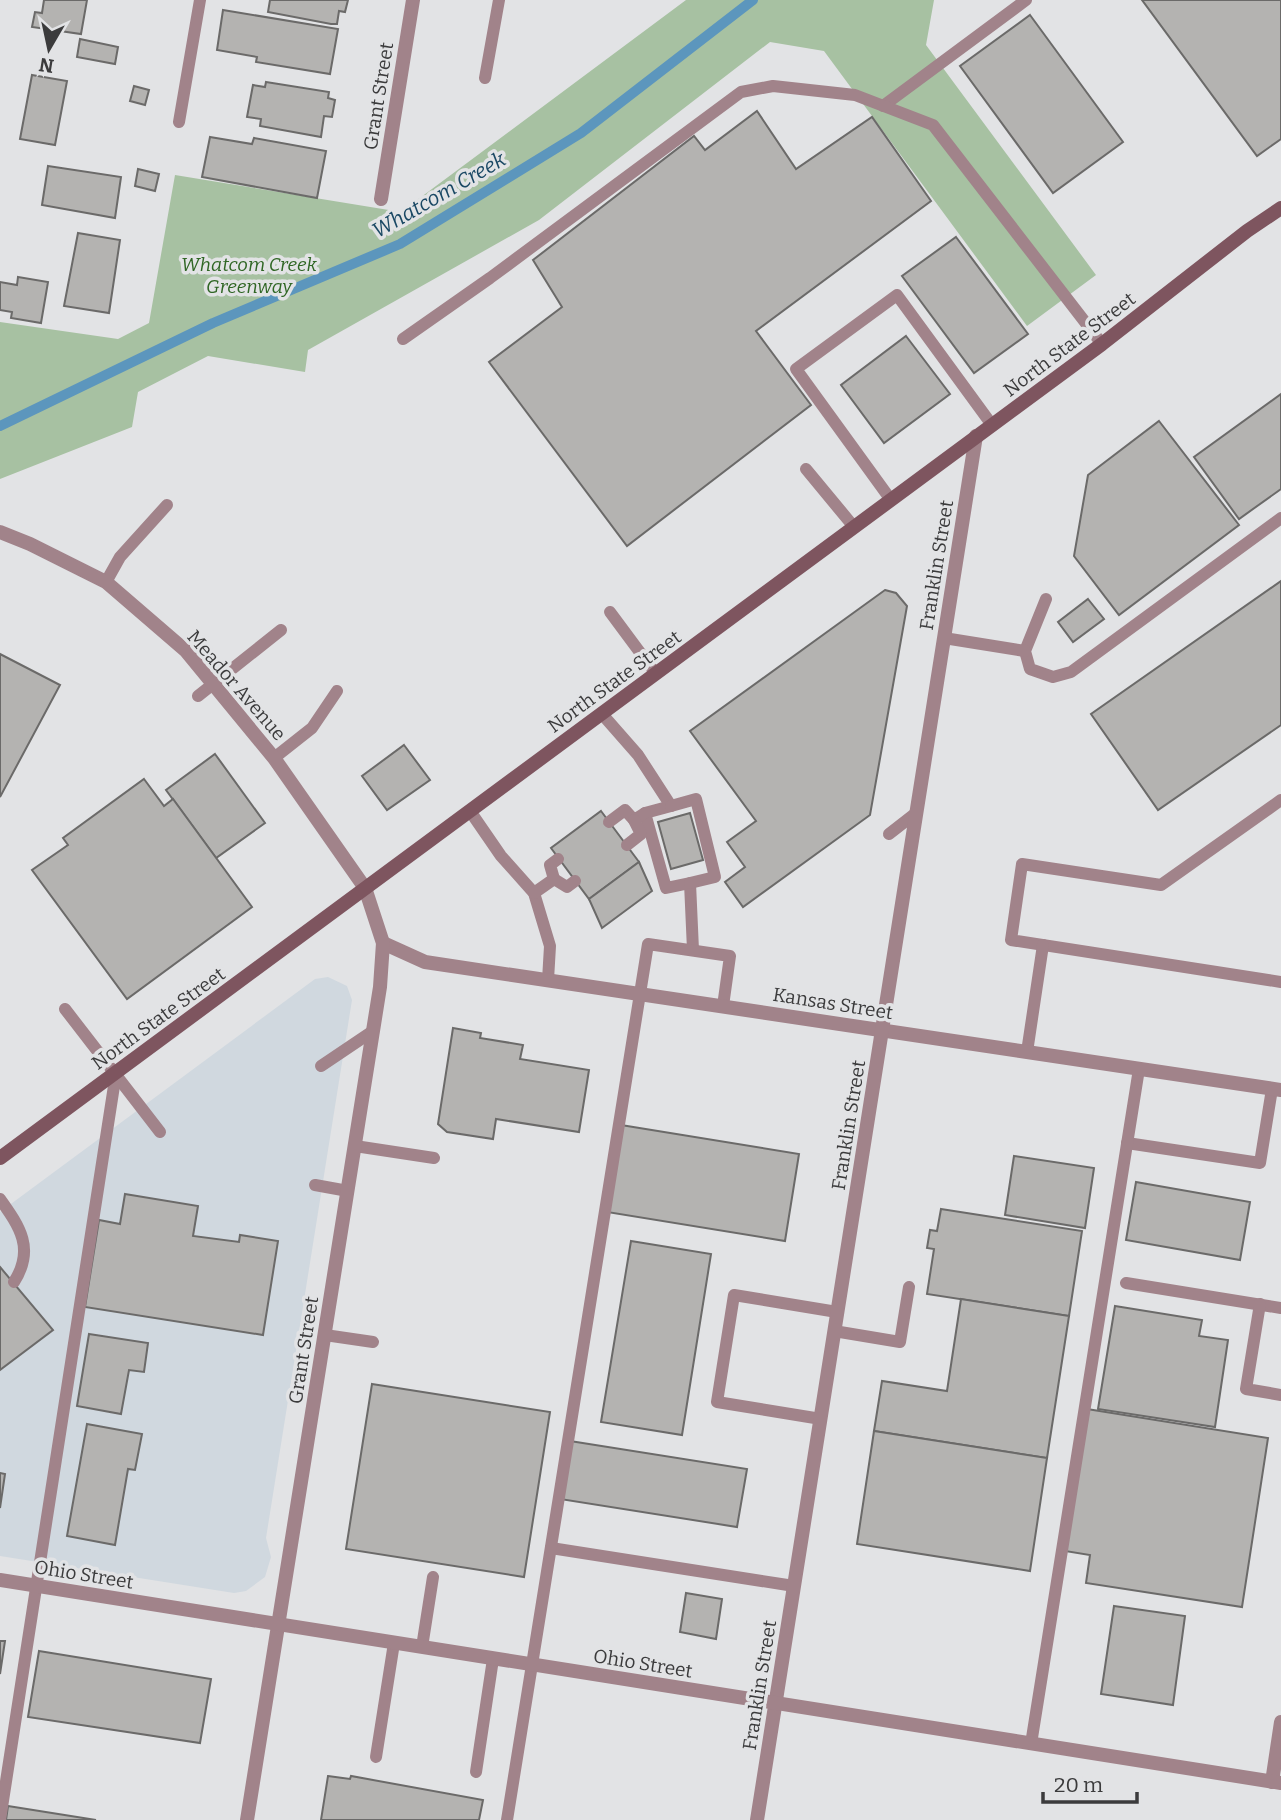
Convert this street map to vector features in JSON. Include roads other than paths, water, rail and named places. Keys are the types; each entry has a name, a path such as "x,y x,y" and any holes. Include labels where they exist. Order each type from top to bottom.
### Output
{"main road":[{"path":"1247,231 1281,197"},
{"path":"1247,231 1281,208"},
{"name":"North State Street","path":"0,1158 1102,344 1247,231"}],"street":[{"name":"Grant Street","path":"381,199 413,0"},
{"name":"Franklin Street","path":"757,1820 976,436"},
{"name":"Meador Avenue","path":"0,532 106,582 186,651 274,758 365,888"},
{"name":"Grant Street","path":"247,1820 380,987 383,943 365,888"},
{"name":"Kansas Street","path":"383,943 425,962 1277,1090"},
{"name":"Ohio Street","path":"0,1580 1276,1783"},
{"path":"1276,1783 1281,1722"}],"lane":[{"path":"179,122 200,0"},
{"path":"485,78 499,0"},
{"path":"883,106 1026,0"},
{"path":"402,339 490,278 741,92 773,86 855,95 933,125 1102,344"},
{"path":"891,500 796,369 897,295 992,425"},
{"path":"806,470 854,527"},
{"path":"106,582 120,557 167,505"},
{"path":"1046,599 1025,651 1030,669 1053,677 1071,672 1281,518"},
{"path":"610,612 656,674"},
{"path":"198,696 281,630"},
{"path":"944,638 1025,651"},
{"path":"274,758 312,728 337,691"},
{"path":"602,714 638,755 671,807"},
{"path":"609,822 625,810 639,817 666,888 715,877 696,799 639,817"},
{"path":"1281,800 1161,885 1022,864 1011,940 1281,982"},
{"path":"470,811 501,856 534,893 550,946 548,980"},
{"path":"889,834 916,813"},
{"path":"627,845 640,834 639,817"},
{"path":"558,859 550,865 554,879 567,887 575,881"},
{"path":"534,893 554,879"},
{"path":"690,883 693,950"},
{"path":"508,1820 648,944 730,956 723,1006"},
{"path":"1027,1052 1043,945"},
{"path":"65,1009 160,1132"},
{"path":"321,1066 373,1031"},
{"path":"1031,1744 1139,1069"},
{"path":"0,1820 116,1073"},
{"path":"1127,1143 1260,1163 1277,1090"},
{"path":"355,1146 434,1158"},
{"path":"315,1185 348,1191"},
{"path":"0,1199 16,1222 24,1244 21,1271 14,1282"},
{"path":"1126,1283 1281,1308"},
{"path":"834,1331 900,1342 909,1287"},
{"path":"821,1419 717,1402 734,1295 837,1312"},
{"path":"1260,1304 1246,1389 1281,1395"},
{"path":"325,1335 373,1342"},
{"path":"551,1548 794,1586"},
{"path":"422,1647 433,1577"},
{"path":"376,1757 394,1643"},
{"path":"476,1772 493,1659"}],"waterway":[{"name":"Whatcom Creek","path":"0,426 213,323 400,244 581,133 753,0"}],"park label":[{"name":"Whatcom Creek Greenway","path":"249,275"}]}
